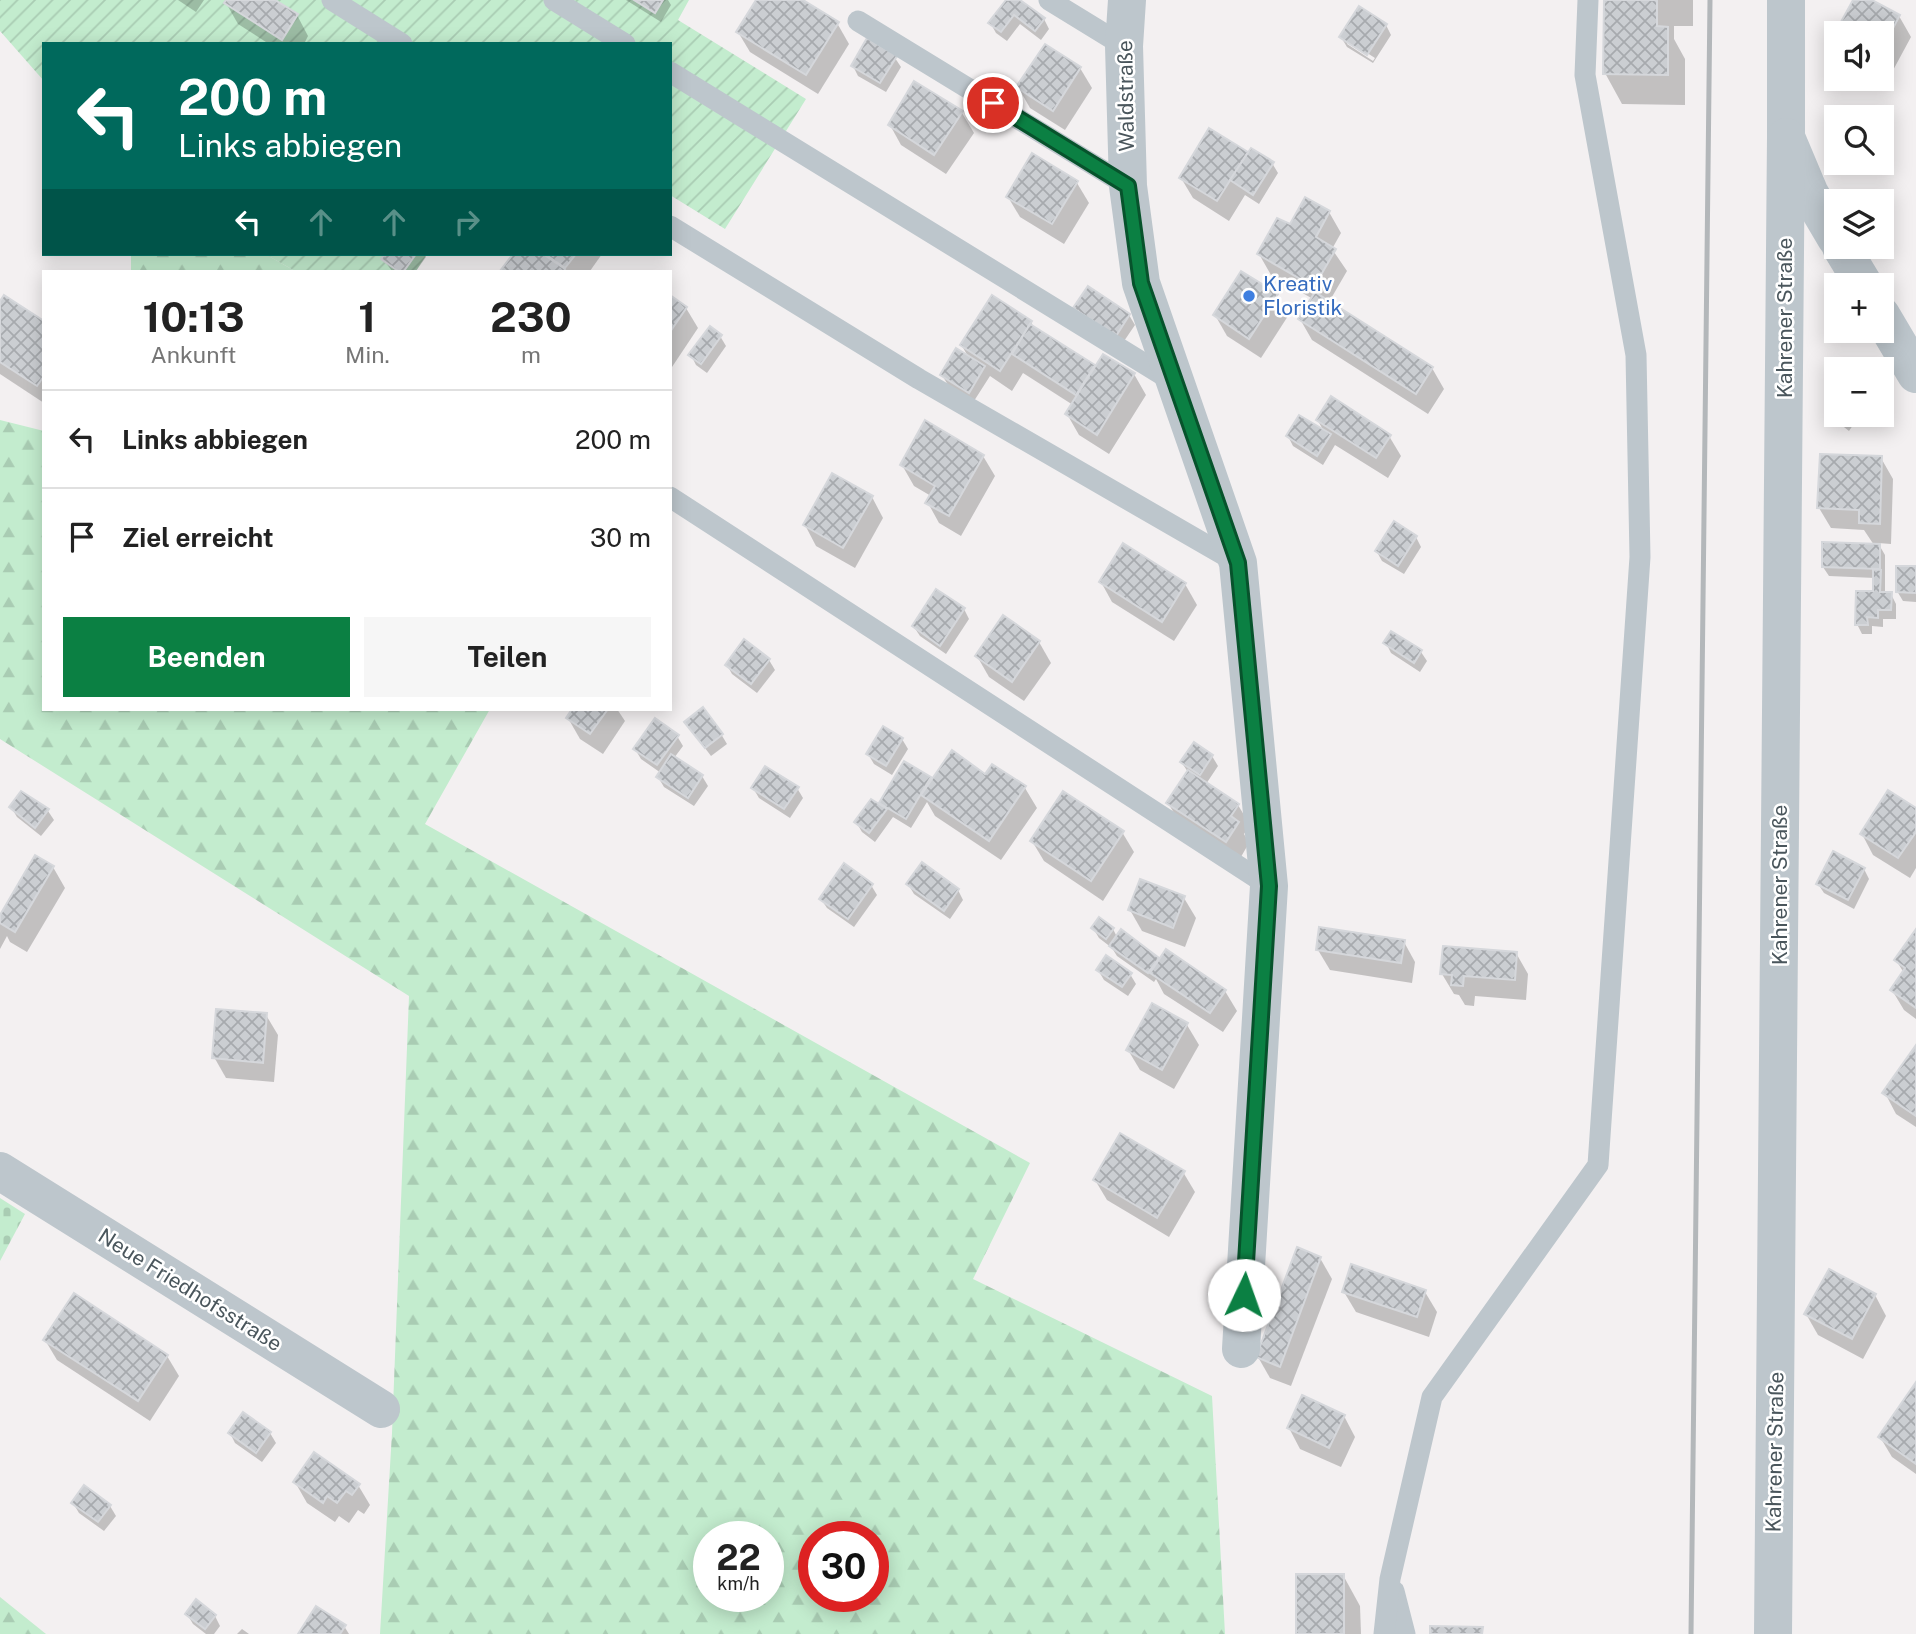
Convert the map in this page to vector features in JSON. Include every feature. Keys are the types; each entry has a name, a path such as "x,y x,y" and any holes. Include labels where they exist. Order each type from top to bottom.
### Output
{"street":[{"name":"Waldstraße","path":"1127,0 1124,46 1128,186 1141,283 1238,563 1269,886 1241,1349"},
{"name":"Kahrener Straße","path":"1773,1634 1786,0"},
{"name":"Kahrener Straße","path":"1786,137 1810,194 1824,218"},
{"path":"1894,337 1916,374"},
{"name":"Neue Friedhofsstraße","path":"0,1171 381,1409"}],"lane":[{"path":"332,0 399,42"},
{"path":"554,0 622,42"},
{"path":"1049,0 1124,46"},
{"path":"1384,1634 1391,1579 1432,1397 1598,1165 1640,557 1636,355 1586,75 1588,0"},
{"path":"858,21 1128,186"},
{"path":"672,73 1175,383"},
{"path":"672,227 919,379 1238,563"},
{"path":"672,498 1269,886"},
{"path":"1391,1579 1405,1634"}],"green space":[{"path":"0,0 689,0 678,20 806,99 725,229 672,196 672,42 42,42 42,79 0,31"},
{"path":"131,256 269,256 293,270 131,270"},
{"path":"269,256 426,256 417,270 293,270"},
{"path":"0,420 42,430 42,711 489,711 425,824 1030,1163 973,1279 1212,1396 1225,1634 380,1634 392,1433 409,996 0,739"},
{"path":"0,1198 25,1214 0,1261"},
{"path":"0,1597 46,1634 0,1634"}],"building":[{"path":"226,0 275,0 298,14 282,40 224,3"},
{"path":"634,0 663,0 655,13"},
{"path":"756,0 803,0 839,22 806,75 736,32"},
{"path":"1006,0 1020,0 1045,18 1035,31 1014,15 1001,32 988,23"},
{"path":"1604,0 1657,0 1657,26 1668,27 1668,75 1603,74"},
{"path":"1853,0 1872,0 1900,15 1894,26 1894,21 1841,21"},
{"path":"1359,6 1387,24 1367,55 1339,37"},
{"path":"867,38 897,56 880,83 851,66"},
{"path":"1045,44 1081,67 1053,111 1016,87"},
{"path":"914,81 963,111 934,155 888,125"},
{"path":"1209,128 1248,152 1217,201 1179,178"},
{"path":"1251,148 1274,162 1253,195 1230,180"},
{"path":"1032,153 1078,181 1052,224 1006,197"},
{"path":"1305,197 1330,211 1316,237 1336,249 1314,287 1257,254 1277,218 1290,224"},
{"path":"383,256 415,256 405,270 397,270 381,259"},
{"path":"511,256 546,256 565,269 564,270 501,270"},
{"path":"548,256 574,256 565,268"},
{"path":"1241,271 1278,294 1249,339 1213,315"},
{"path":"1088,286 1130,314 1116,336 1073,308"},
{"path":"1315,292 1433,367 1416,394 1298,319"},
{"path":"4,295 42,320 42,379 37,386 0,362 0,301"},
{"path":"992,295 1032,321 1000,371 960,345"},
{"path":"672,296 687,307 672,329"},
{"path":"1030,324 1095,365 1076,395 1012,354"},
{"path":"710,326 722,335 701,364 688,355"},
{"path":"956,348 985,366 969,393 940,375"},
{"path":"1103,354 1135,373 1097,435 1065,414"},
{"path":"1331,396 1391,435 1376,458 1316,420"},
{"path":"1299,415 1331,434 1317,456 1286,436"},
{"path":"925,420 984,455 949,516 925,503 935,486 900,465"},
{"path":"1820,454 1882,456 1880,524 1859,523 1859,510 1817,508"},
{"path":"832,473 873,496 843,548 803,525"},
{"path":"1394,521 1417,536 1398,566 1375,551"},
{"path":"1822,542 1880,544 1880,569 1822,567"},
{"path":"1123,543 1186,583 1162,622 1099,582"},
{"path":"1896,566 1916,566 1916,593 1896,592"},
{"path":"1873,569 1881,570 1880,592 1892,592 1891,610 1878,610 1878,618 1867,617 1868,625 1855,625 1856,591 1873,591"},
{"path":"936,589 965,608 940,646 912,626"},
{"path":"1003,615 1040,641 1012,682 975,656"},
{"path":"1391,631 1422,650 1414,663 1383,643"},
{"path":"744,639 770,659 751,684 725,665"},
{"path":"703,707 723,734 705,748 684,722"},
{"path":"571,711 607,711 590,734 566,718"},
{"path":"655,718 679,735 657,765 633,749"},
{"path":"883,726 903,738 886,766 866,754"},
{"path":"1194,742 1213,755 1200,775 1180,762"},
{"path":"952,750 985,774 992,764 1026,786 989,841 921,795"},
{"path":"671,754 703,775 688,798 656,777"},
{"path":"904,761 931,777 906,819 879,803"},
{"path":"765,766 799,787 784,809 751,788"},
{"path":"1188,770 1239,804 1231,816 1239,822 1226,842 1166,803"},
{"path":"1888,790 1916,808 1916,832 1898,858 1860,834"},
{"path":"21,791 49,809 35,828 9,807"},
{"path":"1063,791 1124,831 1091,881 1030,841"},
{"path":"871,799 887,809 869,833 854,822"},
{"path":"1833,851 1865,868 1848,900 1816,884"},
{"path":"35,855 54,866 15,932 0,923 0,915"},
{"path":"922,862 959,889 944,911 906,884"},
{"path":"844,863 873,884 848,919 819,899"},
{"path":"1140,879 1185,896 1173,928 1128,910"},
{"path":"1099,917 1114,928 1106,939 1091,928"},
{"path":"1319,927 1405,940 1401,963 1316,950"},
{"path":"1121,929 1159,958 1148,973 1109,946"},
{"path":"1916,929 1916,1008 1890,990 1905,968 1894,960"},
{"path":"1443,946 1517,952 1515,980 1464,976 1463,986 1451,985 1452,975 1440,974"},
{"path":"1166,949 1226,990 1210,1013 1150,973"},
{"path":"1106,955 1132,973 1122,987 1096,970"},
{"path":"1152,1003 1188,1023 1162,1070 1126,1050"},
{"path":"216,1009 267,1013 263,1063 212,1058"},
{"path":"1916,1045 1916,1116 1882,1093"},
{"path":"1120,1133 1185,1171 1157,1218 1093,1180"},
{"path":"1297,1247 1321,1257 1280,1367 1256,1357"},
{"path":"1351,1264 1426,1290 1417,1317 1342,1292"},
{"path":"1829,1269 1876,1294 1852,1339 1804,1314"},
{"path":"74,1293 168,1355 138,1401 43,1340"},
{"path":"1916,1382 1916,1464 1878,1437"},
{"path":"1302,1395 1345,1415 1329,1448 1287,1428"},
{"path":"243,1412 271,1432 256,1453 228,1433"},
{"path":"314,1452 360,1484 352,1495 346,1491 337,1503 327,1496 323,1503 293,1482"},
{"path":"84,1485 111,1505 98,1522 71,1503"},
{"path":"1296,1574 1344,1574 1344,1634 1296,1634"},
{"path":"196,1599 216,1615 205,1629 185,1614"},
{"path":"316,1606 346,1625 340,1634 298,1634"},
{"path":"1430,1626 1483,1627 1482,1634 1430,1634"}],"railway":[{"path":"1691,1634 1710,0"}],"place":[{"name":"Kreativ Floristik","path":"1249,296"}],"route":[{"path":"993,103 1128,186 1141,283 1238,563 1269,886 1244,1295"}]}
